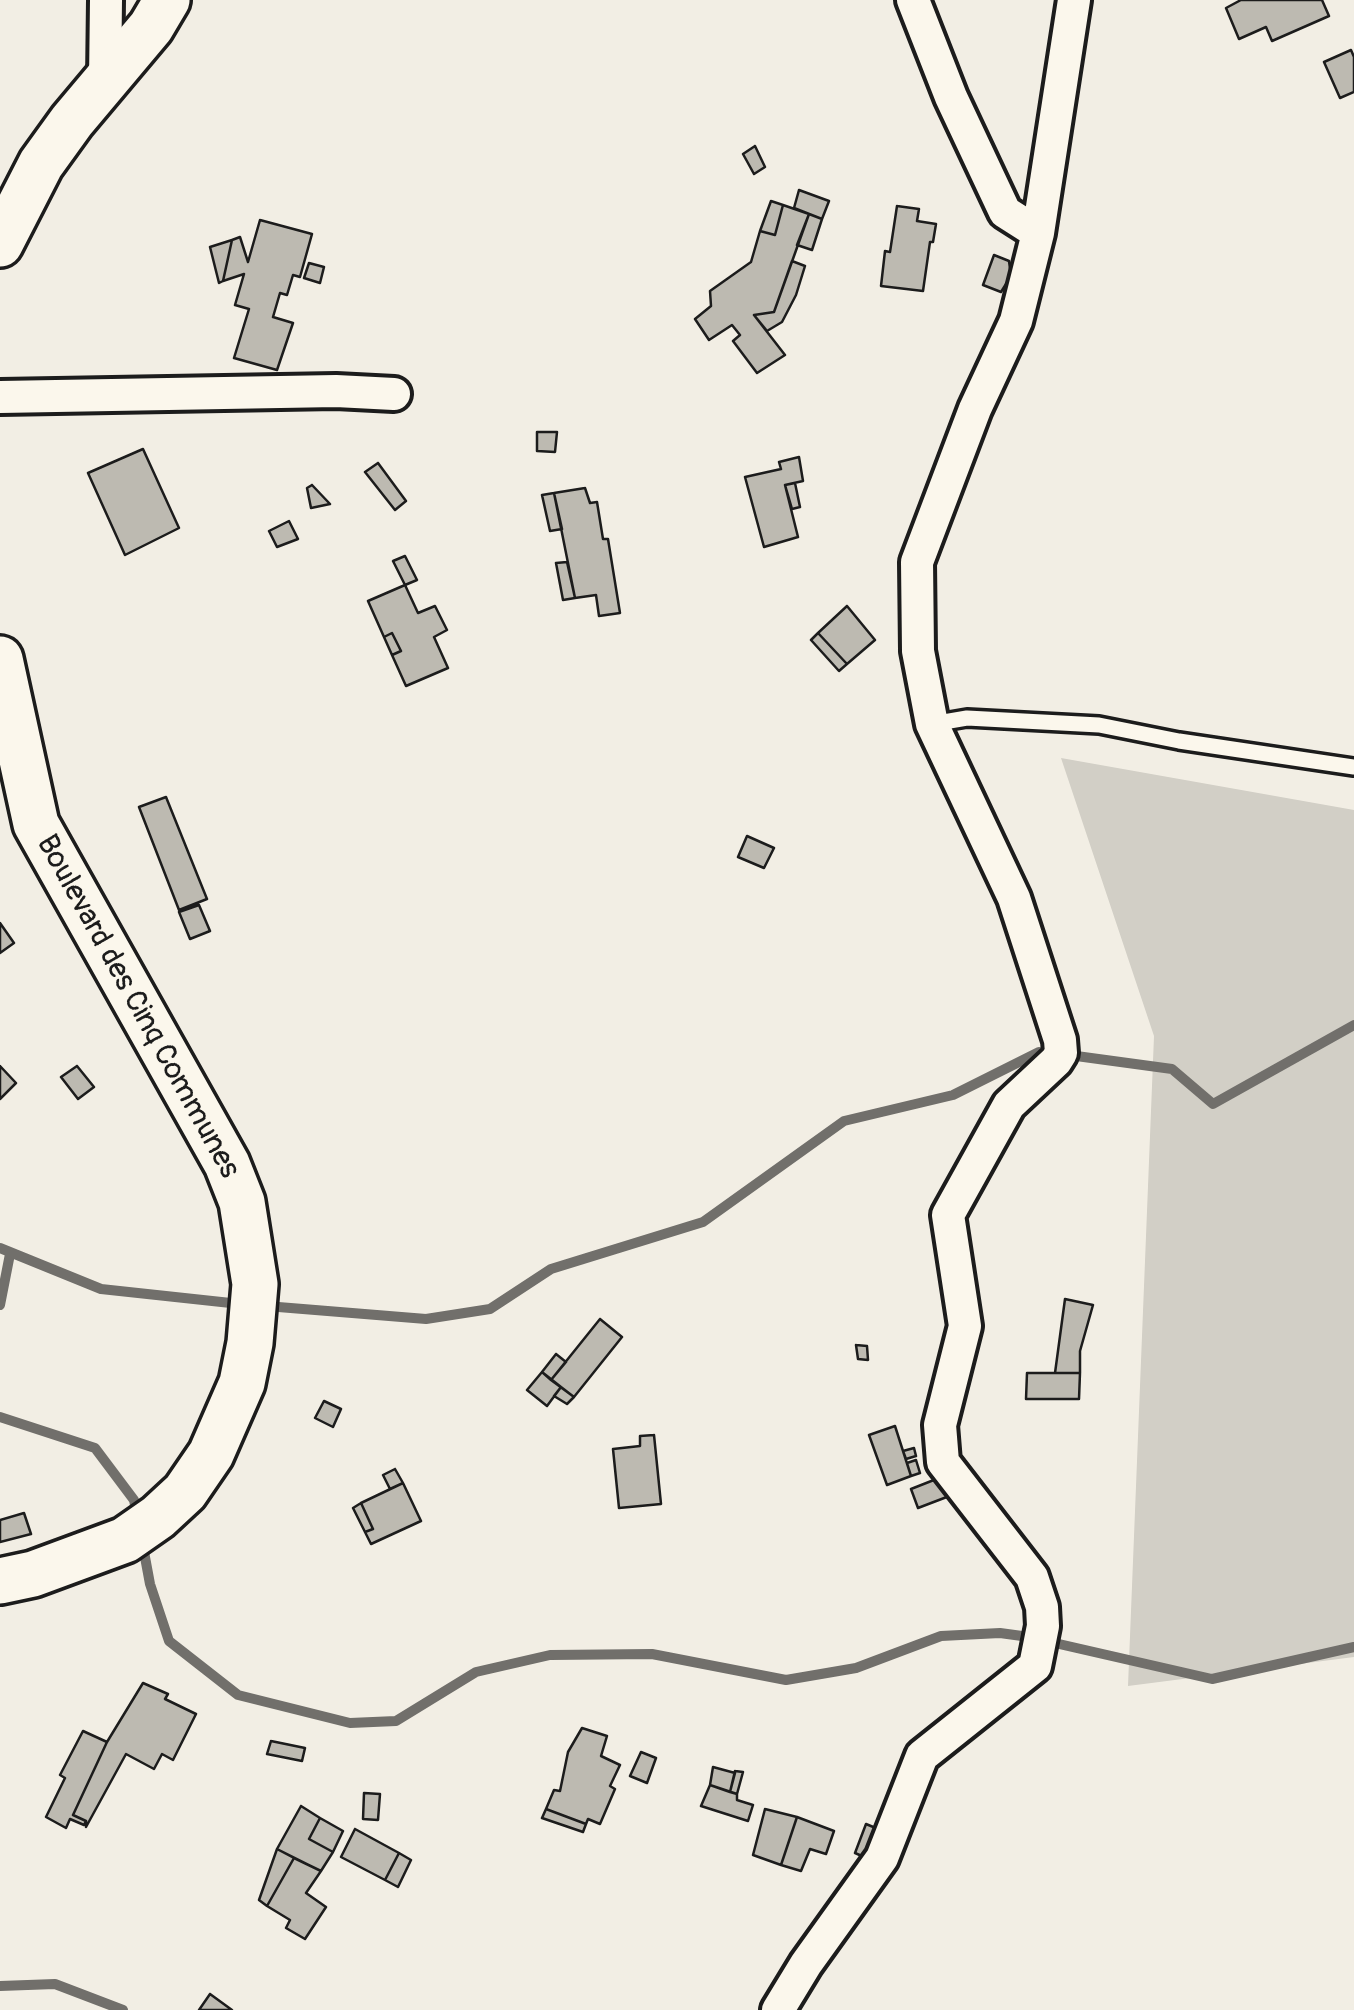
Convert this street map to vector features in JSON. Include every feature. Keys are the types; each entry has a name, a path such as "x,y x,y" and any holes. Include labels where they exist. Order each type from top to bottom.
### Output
{"main road":[{"path":"0,244 41,164 151,28 167,0"},
{"name":"Boulevard des Cinq Communes","path":"0,659 36,824 227,1164 242,1202 256,1284 242,1383 211,1454 185,1492 124,1540 34,1574 0,1581"}],"street":[{"path":"105,81 106,0"},
{"path":"912,0 951,98 1005,212 1038,233"},
{"path":"778,2010 882,1858 922,1756 1035,1666 1043,1626 1042,1607 1032,1577 943,1462 940,1426 965,1326 948,1214 1008,1105 1056,1061 1061,1053 1060,1040 1014,898 932,724 918,651 917,562 975,409 1016,321 1038,233 1074,0"},
{"path":"0,397 336,391 394,394"}],"lane":[{"path":"932,724 967,718 1099,725 1354,767"}],"shaded area":[{"path":"1061,758 1354,810 1354,1657 1128,1686 1154,1036"}],"building":[{"path":"1241,0 1322,0 1329,16 1272,41 1266,27 1239,39 1226,8"},
{"path":"1351,50 1354,92 1340,98 1324,62"},
{"path":"755,146 765,167 754,174 743,154"},
{"path":"799,190 829,201 822,219 794,208"},
{"path":"771,201 783,205 775,235 760,231"},
{"path":"783,205 809,214 774,312 754,315 785,355 757,373 733,341 740,335 732,325 709,340 695,319 711,306 710,291 751,262 760,231 775,235"},
{"path":"897,206 919,209 917,221 936,224 923,291 881,286"},
{"path":"809,214 822,219 812,250 797,245"},
{"path":"260,220 312,234 300,277 293,275 287,295 280,293 273,317 293,323 277,370 234,358 249,309 235,305 244,274 223,281 232,240 240,237 248,262"},
{"path":"232,240 223,281 219,283 210,247"},
{"path":"994,255 1009,261 1011,276 1001,292 983,285"},
{"path":"792,261 805,266 796,295 782,322 767,331 754,315 774,312"},
{"path":"309,263 324,267 320,283 304,278"},
{"path":"537,432 557,432 555,452 537,451"},
{"path":"143,449 179,528 125,555 88,473"},
{"path":"799,457 803,481 785,485 798,537 764,547 745,477 781,469 779,462"},
{"path":"378,463 406,501 395,510 365,472"},
{"path":"795,483 800,507 792,509 785,485"},
{"path":"312,485 330,504 311,508 307,488"},
{"path":"585,488 590,503 597,502 603,539 608,539 620,613 599,616 596,595 575,598 554,493"},
{"path":"554,493 562,529 550,531 542,495"},
{"path":"289,521 298,539 277,547 269,531"},
{"path":"405,556 417,580 405,585 393,561"},
{"path":"567,562 575,598 563,600 556,563"},
{"path":"405,585 418,613 435,606 447,630 434,637 448,668 406,686 392,655 401,651 392,633 384,637 368,601"},
{"path":"847,606 875,640 847,664 818,633"},
{"path":"392,633 401,651 392,655 384,637"},
{"path":"818,633 847,664 839,671 811,640"},
{"path":"166,797 207,899 179,910 139,807"},
{"path":"747,836 774,848 764,868 738,857"},
{"path":"199,905 210,931 190,939 179,912"},
{"path":"0,923 14,943 0,953"},
{"path":"0,1066 16,1083 0,1099"},
{"path":"77,1066 94,1087 78,1099 61,1077"},
{"path":"1065,1299 1093,1305 1080,1351 1080,1373 1055,1373"},
{"path":"600,1319 622,1337 574,1397 551,1380"},
{"path":"856,1345 867,1346 868,1360 858,1359"},
{"path":"556,1354 566,1362 551,1380 542,1372"},
{"path":"542,1372 561,1387 547,1406 527,1390"},
{"path":"1027,1373 1080,1373 1079,1399 1026,1399"},
{"path":"561,1387 574,1397 567,1404 554,1396"},
{"path":"324,1401 341,1409 333,1427 315,1418"},
{"path":"895,1426 911,1476 887,1485 869,1435"},
{"path":"654,1435 661,1504 619,1508 613,1449 640,1446 640,1436"},
{"path":"914,1448 916,1456 906,1459 903,1451"},
{"path":"916,1460 920,1473 911,1476 907,1463"},
{"path":"395,1469 403,1483 390,1489 383,1475"},
{"path":"944,1476 952,1495 918,1508 911,1489"},
{"path":"403,1483 421,1521 371,1544 365,1532 373,1529 361,1503"},
{"path":"361,1503 373,1529 365,1532 353,1508"},
{"path":"24,1513 31,1534 0,1542 0,1520"},
{"path":"143,1683 168,1694 165,1699 196,1714 173,1760 162,1754 154,1769 126,1754 86,1827 86,1821 73,1815 107,1742"},
{"path":"582,1728 607,1736 601,1756 620,1765 600,1824 588,1819 586,1824 546,1809 554,1790 560,1791 568,1752"},
{"path":"83,1731 107,1742 73,1815 86,1821 84,1825 70,1819 66,1828 46,1817 65,1778 60,1775"},
{"path":"271,1741 305,1748 302,1761 267,1754"},
{"path":"641,1752 656,1758 647,1783 630,1776"},
{"path":"713,1767 735,1773 730,1792 710,1785"},
{"path":"735,1771 743,1772 737,1794 730,1792"},
{"path":"710,1785 737,1794 737,1800 753,1805 748,1821 701,1806"},
{"path":"364,1793 380,1794 378,1820 363,1819"},
{"path":"301,1806 320,1818 309,1839 333,1852 321,1871 277,1849"},
{"path":"546,1809 586,1824 583,1832 542,1818"},
{"path":"765,1809 797,1817 781,1865 753,1855"},
{"path":"797,1817 834,1831 826,1854 810,1849 801,1871 781,1865"},
{"path":"320,1818 343,1831 333,1852 309,1839"},
{"path":"866,1824 883,1831 871,1860 855,1853"},
{"path":"355,1829 399,1853 385,1880 341,1857"},
{"path":"277,1849 294,1858 267,1906 259,1900"},
{"path":"399,1853 411,1860 398,1887 385,1880"},
{"path":"294,1858 321,1871 306,1893 326,1907 305,1939 286,1928 290,1920 267,1906"},
{"path":"210,1994 232,2010 199,2010"}],"waterway":[{"path":"1069,1055 1172,1069 1213,1104 1354,1025"},
{"path":"266,1306 426,1319 490,1309 551,1269 703,1222 844,1121 953,1095 1039,1052"},
{"path":"0,1248 101,1289 240,1304"},
{"path":"0,1305 10,1254"},
{"path":"0,1417 95,1448 134,1500 137,1515"},
{"path":"142,1541 150,1584 169,1641 238,1695 350,1723 396,1721 476,1672 550,1655 652,1654 786,1680 856,1668 941,1636 1022,1636"},
{"path":"1046,1641 1212,1679 1354,1647"},
{"path":"0,1986 55,1984 123,2010"}]}
